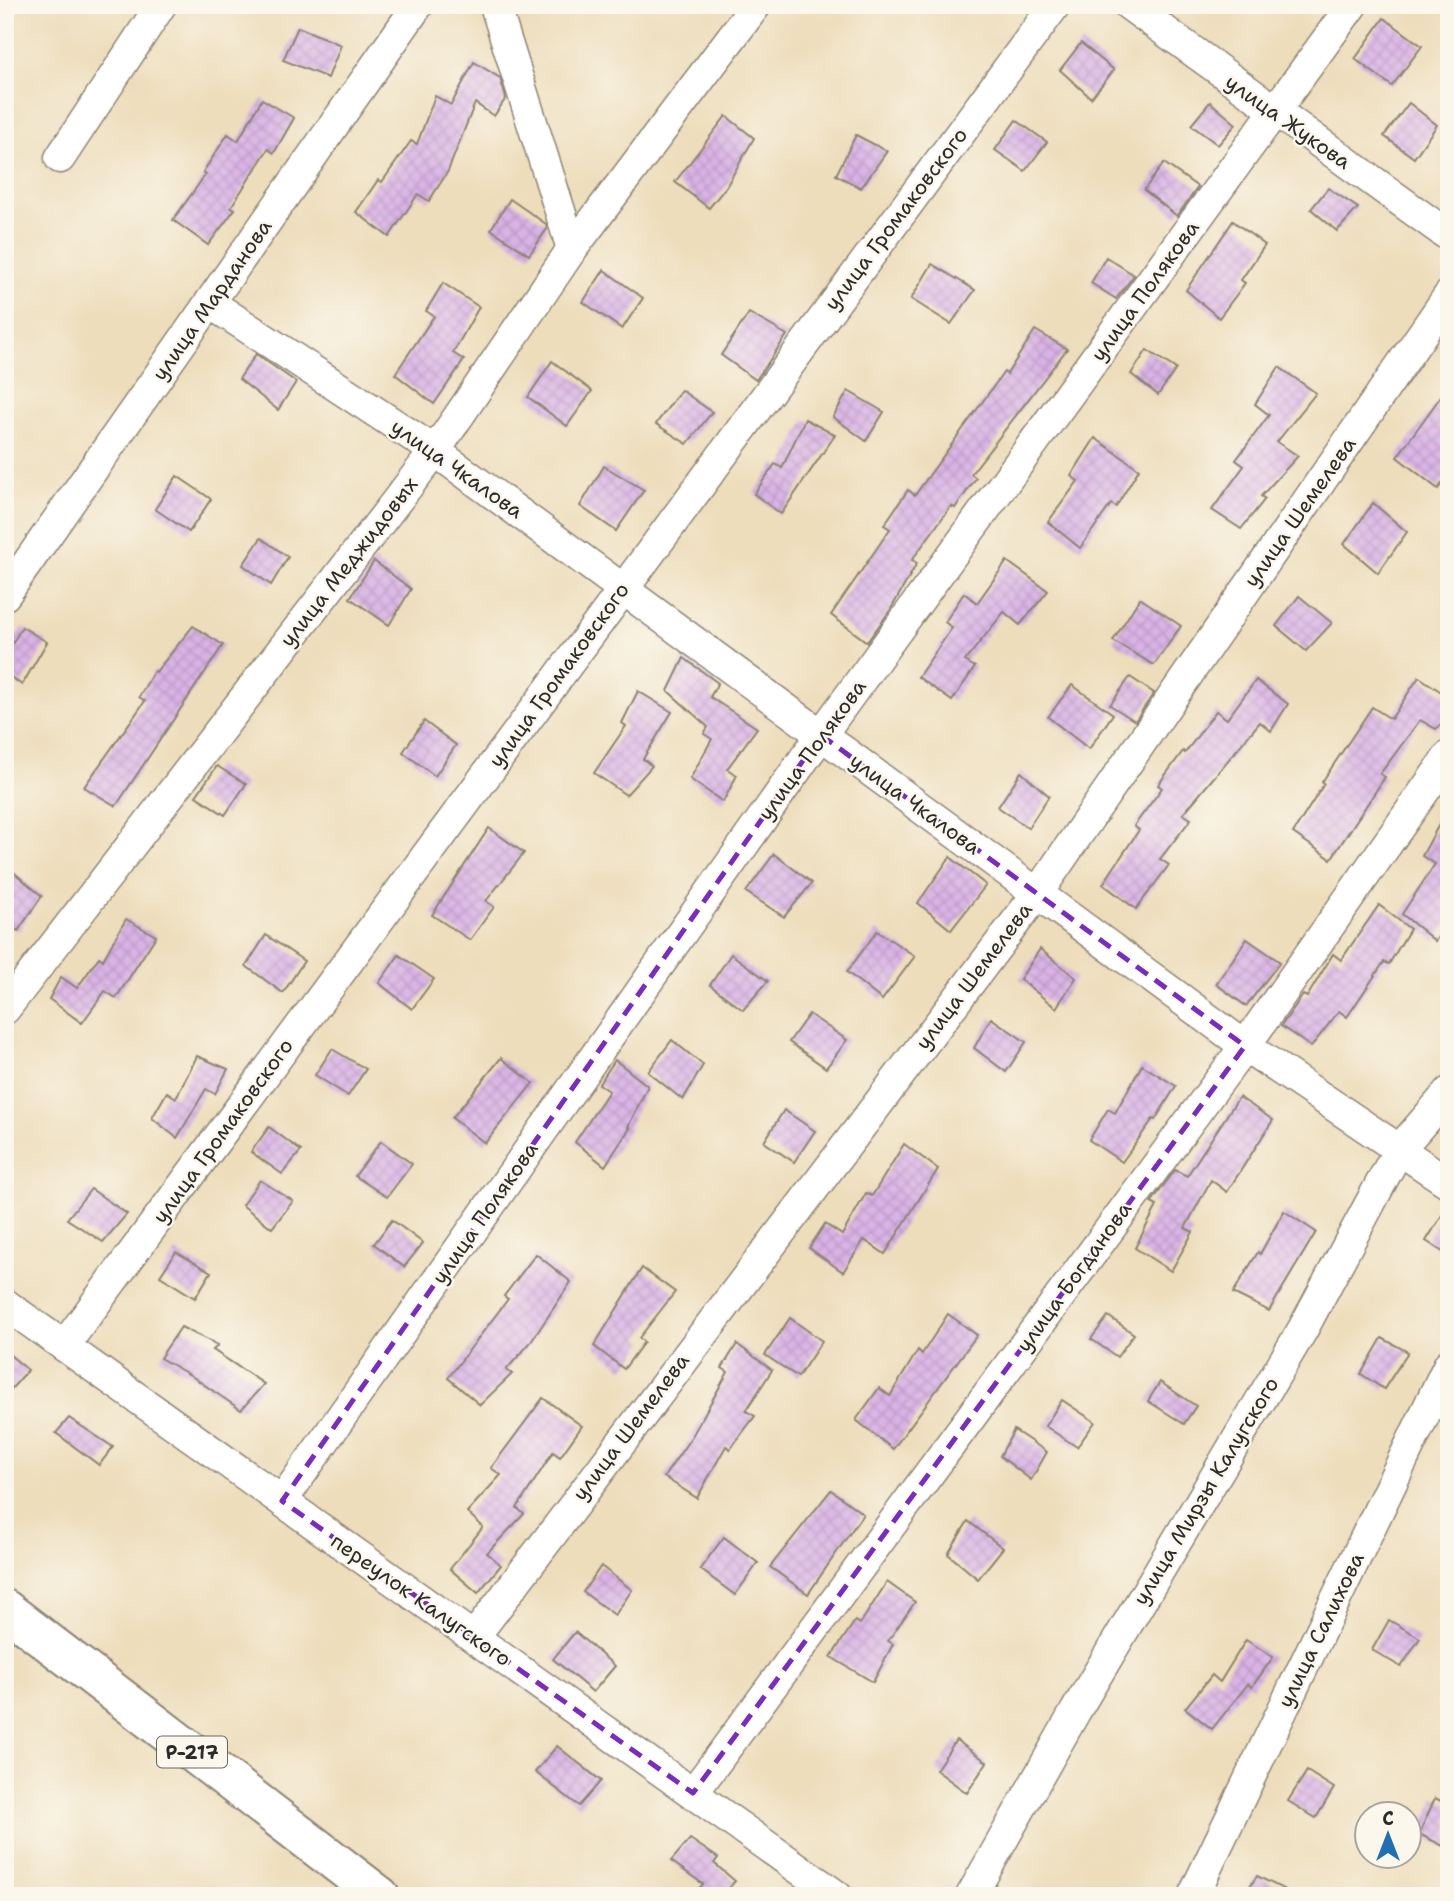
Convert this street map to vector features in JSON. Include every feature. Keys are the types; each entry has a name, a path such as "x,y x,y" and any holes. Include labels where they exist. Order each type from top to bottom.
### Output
{"highway":[{"name":"Р-217","path":"5,1609 380,1896"}],"street":[{"path":"60,158 161,5"},
{"name":"улица Марданова","path":"5,595 418,5"},
{"path":"495,5 572,249"},
{"name":"улица Меджидовых","path":"5,1009 435,451 572,249 756,5"},
{"name":"улица Громаковского","path":"64,1346 1055,5"},
{"name":"улица Жукова","path":"1129,5 1449,236"},
{"name":"улица Полякова","path":"282,1501 821,735 1352,5"},
{"name":"улица Шемелева","path":"474,1637 1037,894 1449,295"},
{"name":"улица Чкалова","path":"210,303 435,451 1245,1046 1449,1183"},
{"name":"улица Богданова","path":"693,1793 1245,1046 1449,756"},
{"name":"улица Мирзы Калугского","path":"971,1896 1075,1712 1303,1329 1398,1151 1449,1091"},
{"name":"переулок Калугского","path":"5,1304 837,1896"},
{"name":"улица Салихова","path":"1193,1896 1449,1364"}],"highlighted area":[{"path":"821,735 1245,1046 693,1793 282,1501"}],"building":[{"path":"1384,18 1422,46 1392,86 1355,59"},
{"path":"298,27 341,45 328,78 283,60"},
{"path":"1081,43 1114,70 1091,98 1060,70"},
{"path":"474,62 500,78 506,98 494,116 475,103 448,171 429,201 418,194 389,237 356,212 378,180 382,182 411,141 417,144 435,96 451,105"},
{"path":"262,99 294,118 274,153 268,149 231,207 235,209 208,245 173,220 206,174 203,172 228,134 238,141"},
{"path":"1210,102 1236,124 1218,145 1191,125"},
{"path":"1409,103 1437,125 1414,158 1384,136"},
{"path":"726,116 754,138 726,187 709,208 675,182"},
{"path":"1016,120 1047,142 1025,171 995,150"},
{"path":"856,135 887,151 861,188 836,175"},
{"path":"1164,163 1198,187 1177,216 1144,190"},
{"path":"1328,188 1358,208 1337,231 1311,209"},
{"path":"510,199 546,224 547,229 529,255 491,229"},
{"path":"1233,221 1265,245 1241,280 1245,283 1219,318 1186,290"},
{"path":"1106,257 1134,275 1116,299 1091,283"},
{"path":"932,264 975,290 951,324 911,299"},
{"path":"604,270 643,298 622,329 583,302"},
{"path":"443,283 479,307 453,353 464,360 434,404 395,374 434,316 426,311"},
{"path":"749,313 787,335 756,380 721,355"},
{"path":"1035,330 1067,349 971,474 976,478 955,508 951,506 912,560 917,563 891,609 867,642 831,615 890,529 884,525 908,490 915,495 1004,372 1007,374"},
{"path":"1147,350 1176,369 1158,395 1131,374"},
{"path":"256,354 296,382 278,410 239,379"},
{"path":"552,361 592,391 567,426 528,397"},
{"path":"1279,367 1316,393 1277,442 1298,456 1261,496 1265,499 1241,529 1212,510 1244,466 1236,460 1269,415 1255,404"},
{"path":"1449,385 1449,474 1438,489 1397,457"},
{"path":"681,390 712,412 687,444 656,424"},
{"path":"848,391 884,412 866,441 833,417"},
{"path":"805,419 835,435 781,514 754,494 775,464 782,468"},
{"path":"1095,438 1139,469 1116,507 1111,504 1080,548 1048,522 1078,481 1071,476"},
{"path":"604,466 644,490 616,531 580,506"},
{"path":"177,476 211,499 189,532 155,509"},
{"path":"1373,503 1407,532 1378,573 1344,544"},
{"path":"261,538 288,557 271,585 243,565"},
{"path":"374,561 411,589 389,625 350,598"},
{"path":"1007,561 1048,591 1020,625 1004,612 965,661 975,667 952,701 918,677 952,628 945,622 964,593 977,603"},
{"path":"1299,596 1332,623 1306,651 1276,626"},
{"path":"1140,598 1181,626 1154,665 1113,641"},
{"path":"193,626 223,645 116,806 84,787 145,701 139,697 154,671 156,672"},
{"path":"22,627 47,642 22,685 5,673 5,656"},
{"path":"684,658 718,683 710,697 757,728 727,769 737,775 723,802 690,779 712,739 704,734 708,727 668,691"},
{"path":"1130,677 1154,693 1135,721 1110,705"},
{"path":"1419,677 1449,697 1449,715 1436,729 1420,720 1380,774 1385,777 1331,859 1293,833 1324,784 1322,782 1372,707 1391,719"},
{"path":"1256,680 1288,704 1271,731 1260,722 1183,814 1191,819 1160,859 1169,865 1136,909 1103,884 1139,830 1134,826 1162,788 1158,785 1183,751 1185,753 1216,711 1227,719"},
{"path":"1072,685 1113,714 1089,749 1048,717"},
{"path":"638,691 672,712 643,759 652,766 626,795 594,773 626,726 622,723"},
{"path":"424,721 456,745 435,776 403,752"},
{"path":"217,766 246,784 225,815 196,796"},
{"path":"1021,772 1049,796 1028,828 998,807"},
{"path":"1449,806 1449,922 1435,941 1402,914 1435,864 1422,856"},
{"path":"489,828 524,853 486,901 494,907 470,940 432,915"},
{"path":"774,854 812,883 784,917 746,892"},
{"path":"950,857 986,885 951,930 918,903"},
{"path":"5,865 42,896 18,931 5,921"},
{"path":"1379,905 1410,929 1389,964 1384,962 1347,1017 1339,1011 1311,1047 1281,1026 1303,995 1307,997 1333,954 1341,960"},
{"path":"126,919 156,936 116,998 105,991 82,1023 49,999 61,977 77,988 99,957 103,960"},
{"path":"877,931 915,956 882,1000 847,972"},
{"path":"266,935 304,961 283,993 246,966"},
{"path":"1247,939 1280,962 1246,1006 1216,984"},
{"path":"1040,949 1076,978 1056,1008 1020,979"},
{"path":"731,954 768,981 743,1010 710,985"},
{"path":"399,955 434,979 412,1009 379,983"},
{"path":"809,1014 847,1040 826,1068 789,1042"},
{"path":"991,1018 1026,1042 1006,1072 974,1048"},
{"path":"672,1040 703,1065 683,1100 648,1072"},
{"path":"332,1049 366,1069 348,1096 315,1075"},
{"path":"197,1056 228,1069 215,1094 206,1089 177,1138 152,1118 167,1092 176,1098"},
{"path":"501,1058 533,1083 485,1143 452,1118"},
{"path":"615,1060 648,1086 628,1127 630,1128 605,1166 575,1142 609,1091 599,1084"},
{"path":"1142,1065 1176,1086 1155,1120 1153,1119 1122,1162 1089,1140 1108,1109 1115,1113"},
{"path":"1239,1097 1273,1120 1227,1192 1211,1180 1185,1228 1193,1232 1171,1271 1135,1248 1157,1206 1151,1203 1175,1170 1187,1176"},
{"path":"784,1110 815,1131 794,1162 764,1142"},
{"path":"269,1127 301,1151 282,1174 251,1152"},
{"path":"381,1141 412,1164 387,1197 355,1176"},
{"path":"904,1144 938,1169 885,1254 864,1240 843,1272 809,1248 825,1224 842,1235 866,1193 872,1196"},
{"path":"260,1180 293,1201 272,1228 242,1205"},
{"path":"91,1189 127,1214 103,1242 67,1219"},
{"path":"1449,1204 1449,1256 1426,1241"},
{"path":"1284,1211 1316,1232 1269,1311 1233,1293 1258,1252 1260,1254"},
{"path":"392,1220 423,1243 404,1267 374,1244"},
{"path":"176,1252 211,1272 195,1298 160,1276"},
{"path":"536,1254 571,1282 531,1342 506,1370 512,1374 480,1405 448,1378 508,1299 504,1296"},
{"path":"642,1268 675,1292 639,1338 644,1342 624,1369 594,1346"},
{"path":"948,1314 977,1335 893,1449 856,1420 879,1388 890,1396 918,1350 922,1354"},
{"path":"1108,1316 1134,1334 1117,1357 1091,1339"},
{"path":"790,1318 822,1341 798,1377 765,1355"},
{"path":"181,1327 218,1345 213,1350 264,1384 241,1410 160,1358"},
{"path":"1382,1338 1408,1352 1384,1389 1361,1374"},
{"path":"737,1344 772,1370 746,1411 755,1416 730,1449 726,1446 697,1498 664,1477 692,1436 728,1372 722,1368"},
{"path":"5,1351 28,1370 5,1396"},
{"path":"1160,1382 1196,1406 1184,1424 1148,1401"},
{"path":"543,1398 582,1426 560,1457 553,1452 517,1508 524,1514 487,1553 501,1565 478,1593 450,1569 483,1527 467,1512 501,1475 491,1468"},
{"path":"1062,1400 1095,1422 1077,1447 1045,1426"},
{"path":"69,1418 113,1447 99,1465 56,1433"},
{"path":"1014,1430 1047,1452 1031,1480 1000,1456"},
{"path":"831,1490 863,1514 808,1594 770,1567"},
{"path":"968,1521 1003,1548 978,1579 948,1554"},
{"path":"724,1537 758,1563 735,1595 700,1569"},
{"path":"601,1566 632,1590 615,1615 583,1592"},
{"path":"887,1582 915,1602 888,1641 893,1644 873,1682 831,1657 855,1621 860,1624"},
{"path":"1389,1620 1420,1638 1401,1667 1372,1650"},
{"path":"575,1632 615,1666 593,1692 553,1659"},
{"path":"1246,1640 1273,1657 1252,1687 1248,1684 1212,1729 1185,1708 1212,1675 1220,1682"},
{"path":"956,1740 987,1762 967,1793 936,1770"},
{"path":"557,1746 601,1781 579,1806 535,1772"},
{"path":"1307,1771 1334,1788 1316,1818 1288,1801"},
{"path":"1435,1798 1449,1805 1449,1849 1422,1836 1422,1827"},
{"path":"690,1839 718,1858 714,1863 735,1881 722,1896 693,1896 703,1884 671,1861"},
{"path":"1257,1876 1297,1896 1243,1896"}]}
